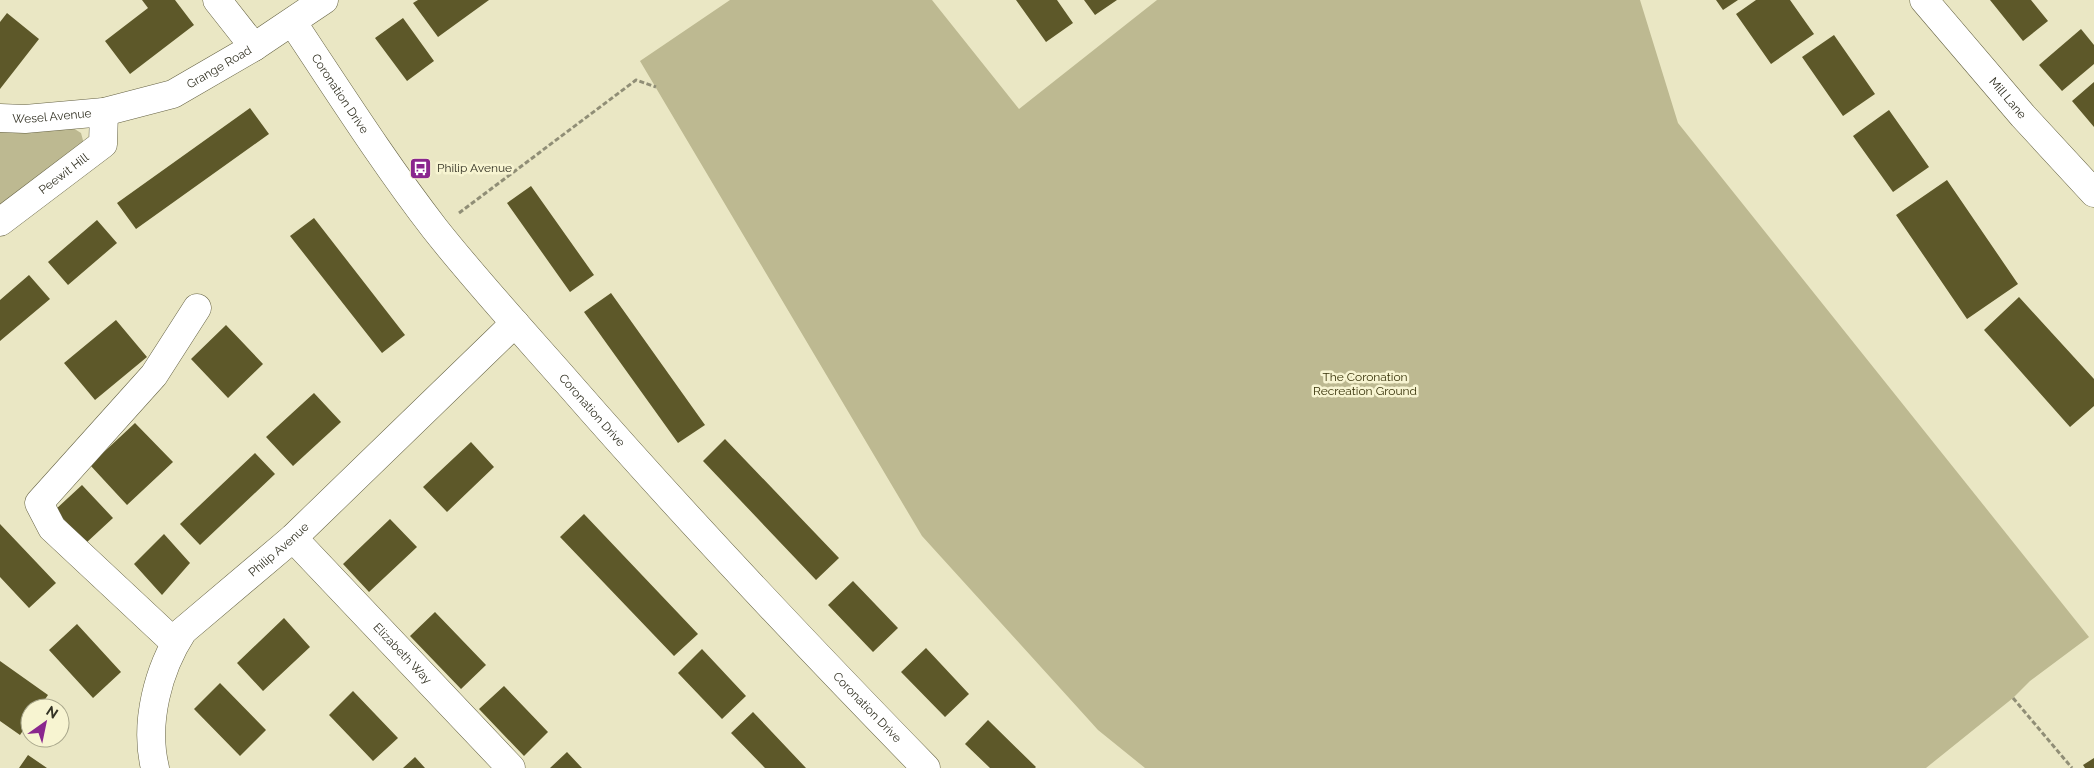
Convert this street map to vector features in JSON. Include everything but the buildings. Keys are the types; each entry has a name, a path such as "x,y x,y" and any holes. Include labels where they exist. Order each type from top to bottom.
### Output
{"street":[{"path":"217,0 254,47"},
{"name":"Grange Road","path":"104,112 173,94 254,47 324,0"},
{"name":"Mill Lane","path":"1924,0 2016,108 2094,193"},
{"name":"Coronation Drive","path":"292,23 396,176 436,230 515,323 658,486 818,658 926,768"},
{"name":"Wesel Avenue","path":"0,118 25,119 104,112"},
{"name":"Peewit Hill","path":"0,222 103,144 104,112"},
{"path":"175,644 52,528 39,503 154,375 198,308"},
{"name":"Philip Avenue","path":"156,768 151,738 151,722 161,680 175,644 184,631 293,538 515,323"},
{"name":"Elizabeth Way","path":"293,538 511,768"}],"path":[{"path":"436,230 636,80 656,87"},
{"path":"2013,698 2072,768"}],"green space":[{"name":"The Coronation Recreation Ground","path":"730,0 932,0 1019,109 1157,0 1640,0 1678,123 2089,637 2030,681 2013,698 1926,768 1145,768 1098,730 922,536 640,61"},
{"path":"73,128 81,133 84,144 0,207 0,130"}],"place":[{"name":"Philip Avenue","path":"421,168"}]}
